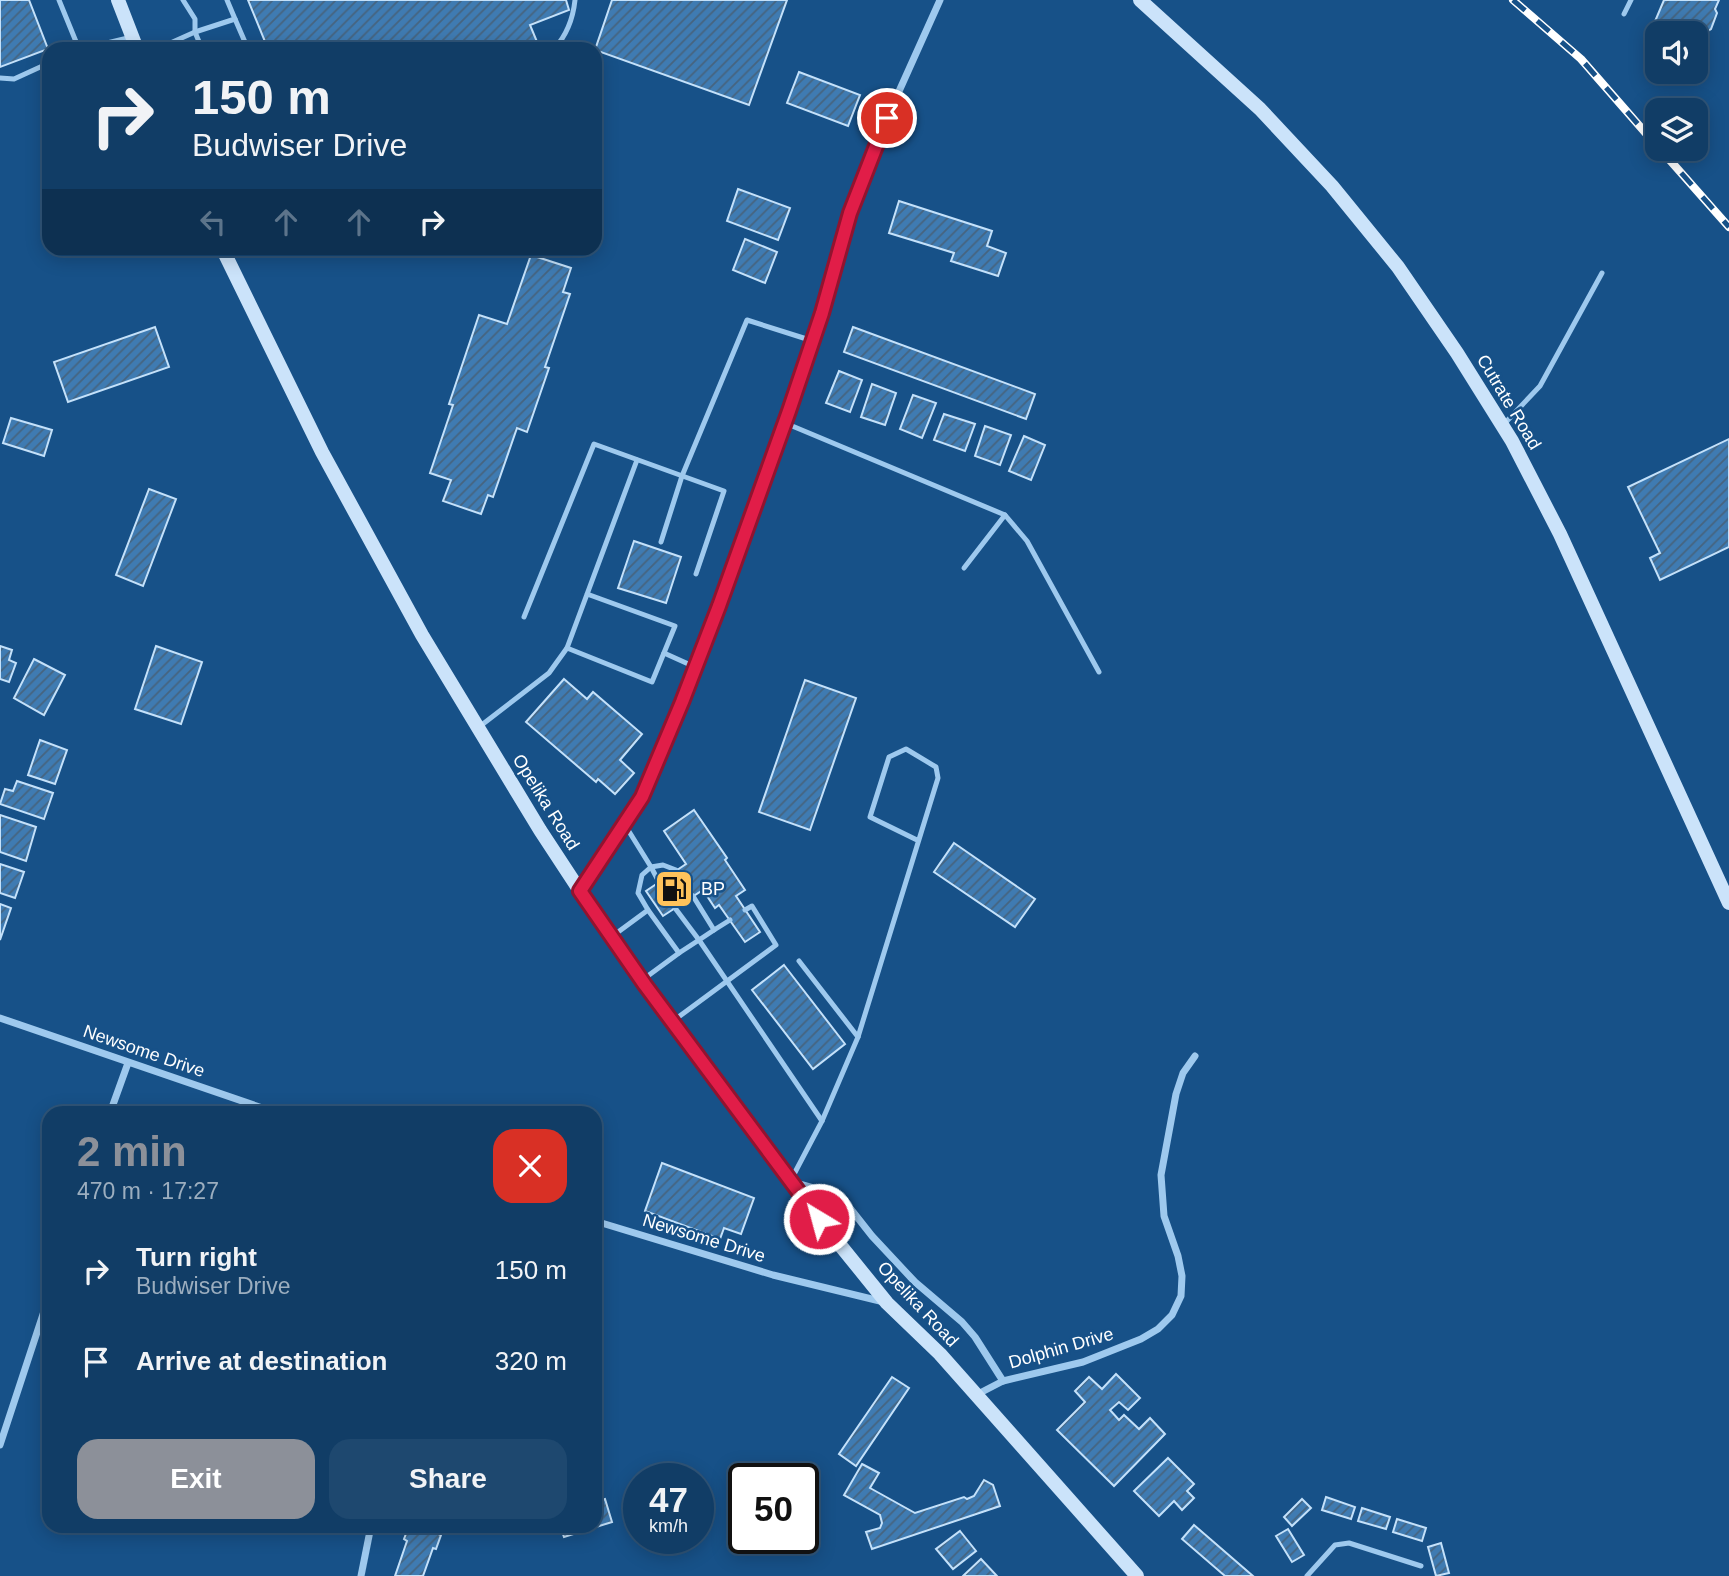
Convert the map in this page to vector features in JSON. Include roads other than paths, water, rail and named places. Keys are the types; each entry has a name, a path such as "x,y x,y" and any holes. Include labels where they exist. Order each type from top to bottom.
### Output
{"main road":[{"path":"118,0 134,42"},
{"name":"Cutrate Road","path":"1140,0 1260,109 1332,186 1398,267 1457,354 1502,425 1560,534 1729,903"},
{"name":"Opelika Road","path":"226,256 329,464 422,635 611,937 790,1181 887,1303 940,1354 1137,1576"}],"street":[{"path":"580,891 642,797 695,667 813,341 850,213 887,118 940,0"},
{"name":"Newsome Drive","path":"0,1018 256,1106"},
{"name":"Dolphin Drive","path":"975,1395 1003,1381 1083,1362 1141,1339 1158,1329 1172,1315 1181,1296 1182,1276 1164,1216 1161,1175 1176,1094 1183,1073 1195,1056"},
{"path":"113,1106 128,1063"},
{"path":"790,1181 832,1193 846,1203 872,1236 915,1282 962,1322 975,1337 1003,1381"},
{"name":"Newsome Drive","path":"602,1223 760,1272 887,1303"},
{"path":"0,1445 42,1317"},
{"path":"361,1576 370,1533"}],"lane":[{"path":"59,0 78,42"},
{"path":"183,0 195,19 195,32 199,42"},
{"path":"227,0 245,42"},
{"path":"560,42 565,37 574,12 575,0"},
{"path":"1624,14 1631,0"},
{"path":"173,42 235,19"},
{"path":"0,78 14,79 42,66"},
{"path":"1502,425 1540,386 1602,273"},
{"path":"661,542 682,476 747,320 813,341"},
{"path":"785,423 1005,515 1027,541 1099,672"},
{"path":"524,617 594,444 724,491 696,574"},
{"path":"478,728 549,673 567,648 637,460"},
{"path":"964,568 1005,515"},
{"path":"567,648 652,682 675,626 587,594"},
{"path":"664,653 695,667"},
{"path":"790,1181 822,1121 858,1037 938,778 936,766 906,749 889,757 870,817 917,840"},
{"path":"625,825 659,882"},
{"path":"676,870 663,865 651,867 642,875 638,893 679,953"},
{"path":"693,896 714,930"},
{"path":"673,1021 776,945 752,906 745,910"},
{"path":"675,908 822,1121"},
{"path":"611,937 648,910"},
{"path":"642,980 730,920"},
{"path":"799,961 858,1037"},
{"path":"1307,1576 1335,1545 1349,1543 1421,1566"}],"railway":[{"path":"1513,0 1581,59 1645,132"},
{"path":"1671,161 1729,227"}],"place":[{"name":"BP","path":"674,889"}]}
